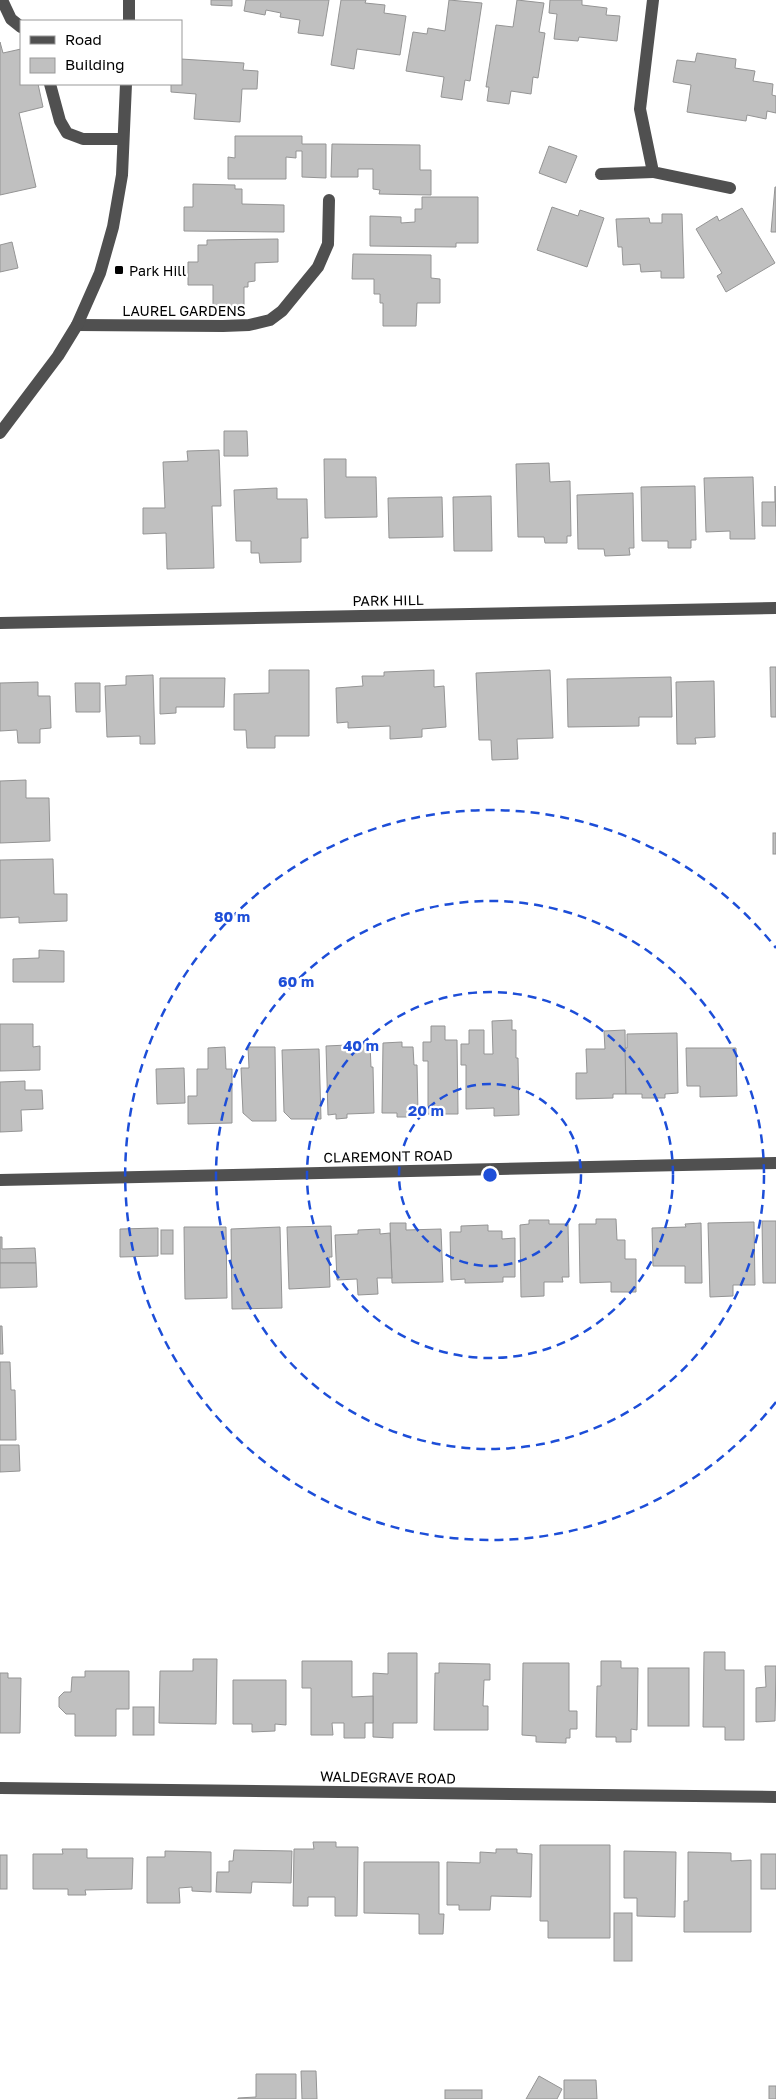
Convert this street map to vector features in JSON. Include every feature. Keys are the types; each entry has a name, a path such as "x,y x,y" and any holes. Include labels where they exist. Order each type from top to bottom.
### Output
{"street":[{"path":"2,0 5,10 11,19 20,26"},
{"path":"129,0 129,20"},
{"path":"653,0 640,109 653,172"},
{"path":"50,85 60,121 67,133 84,139 123,139"},
{"path":"0,433 58,356 77,325 100,273 113,227 122,175 126,85"},
{"path":"601,174 653,172 730,188"},
{"name":"LAUREL GARDENS","path":"77,325 223,326 250,325 270,320 282,311 318,267 328,244 329,200"},
{"name":"PARK HILL","path":"0,623 776,608"},
{"name":"CLAREMONT ROAD","path":"0,1180 776,1163"},
{"name":"WALDEGRAVE ROAD","path":"0,1788 776,1797"}],"building":[{"path":"211,0 232,0 232,6 211,5"},
{"path":"246,0 329,0 323,36 298,33 300,20 280,17 281,13 266,10 265,15 244,11"},
{"path":"341,0 366,0 365,3 385,5 384,13 406,16 400,55 357,49 354,69 331,65"},
{"path":"449,0 482,3 470,81 465,80 462,100 441,97 444,77 406,71 413,32 427,34 428,28 445,31"},
{"path":"517,0 544,3 539,32 545,33 538,78 533,77 531,94 511,91 509,104 487,101 489,87 486,87 496,25 513,27"},
{"path":"550,0 582,0 582,5 607,8 606,15 620,16 617,41 579,37 578,41 554,39 557,14 549,13"},
{"path":"0,42 3,53 20,49 20,85 38,85 43,107 19,113 36,187 0,195"},
{"path":"697,53 736,59 735,68 755,71 753,81 773,84 772,95 776,96 776,113 767,111 766,119 747,115 746,121 687,112 691,85 673,82 677,60 695,62"},
{"path":"182,59 244,63 243,70 258,71 257,89 242,89 240,122 194,119 196,94 171,92 171,85 182,85"},
{"path":"235,136 302,136 302,144 326,144 326,178 302,177 302,151 296,151 296,158 286,157 286,179 228,179 228,157 235,158"},
{"path":"332,144 420,145 420,170 431,170 431,195 379,194 380,190 373,189 373,169 358,169 358,177 331,177"},
{"path":"549,146 577,156 566,183 539,173"},
{"path":"193,184 235,185 235,189 242,189 242,204 284,205 284,232 184,231 184,207 193,207"},
{"path":"775,187 776,232 771,232"},
{"path":"422,197 478,197 478,243 456,243 456,247 370,246 370,216 401,217 401,223 415,222 415,209 422,209"},
{"path":"552,207 578,216 580,210 604,218 587,267 537,250"},
{"path":"742,208 775,263 726,292 717,276 722,273 696,229 717,216 719,221"},
{"path":"662,214 682,214 684,278 661,278 661,271 641,272 640,264 623,265 622,247 618,247 616,219 649,218 650,223 662,223"},
{"path":"278,239 278,262 255,263 255,281 248,282 248,287 244,287 244,310 213,311 213,285 188,285 188,262 198,262 198,245 207,245 207,240"},
{"path":"12,242 18,268 0,272 0,245"},
{"path":"353,254 431,255 431,278 440,279 440,303 417,303 416,326 383,326 383,303 380,303 380,294 374,294 374,279 352,279"},
{"path":"224,431 247,431 248,456 224,456"},
{"path":"219,450 221,506 212,506 214,568 167,569 166,533 143,534 143,508 165,508 163,462 188,461 187,451"},
{"path":"324,459 346,459 346,477 376,477 377,517 325,518"},
{"path":"549,463 550,482 570,481 571,536 567,536 567,543 545,543 544,537 518,537 516,464"},
{"path":"753,477 755,539 730,539 730,531 706,532 704,478"},
{"path":"695,486 696,540 691,540 691,548 668,548 668,541 642,541 641,487"},
{"path":"775,486 776,526 762,526 762,502 775,502"},
{"path":"277,488 277,499 307,499 308,538 301,538 301,562 260,563 259,553 251,553 251,541 236,541 234,490"},
{"path":"633,493 634,548 629,548 630,555 605,556 604,549 578,549 577,495"},
{"path":"491,496 492,551 454,551 453,497"},
{"path":"442,497 443,537 389,538 388,498"},
{"path":"770,667 776,667 776,717 771,717"},
{"path":"269,670 309,670 309,736 275,736 275,748 247,748 246,730 234,730 234,694 269,693"},
{"path":"434,670 434,687 444,686 446,727 422,729 422,737 390,739 390,726 348,728 348,722 337,723 336,688 363,686 362,676 384,676 384,672"},
{"path":"550,670 553,738 517,739 518,759 492,760 491,740 479,740 476,673"},
{"path":"153,675 155,744 140,744 140,736 107,737 105,686 126,685 126,676"},
{"path":"671,677 672,717 639,717 639,726 568,727 567,679"},
{"path":"160,678 225,678 224,707 176,707 176,713 160,714"},
{"path":"714,681 715,737 695,738 696,744 677,744 676,682"},
{"path":"38,682 38,696 50,696 51,728 40,729 40,743 18,743 17,730 0,731 0,683"},
{"path":"75,683 100,683 100,712 76,712"},
{"path":"26,780 26,798 49,798 50,841 0,843 0,781"},
{"path":"773,833 776,833 776,854 773,854"},
{"path":"53,859 54,894 67,894 67,921 19,923 19,917 0,918 0,860"},
{"path":"39,950 64,951 64,982 13,982 13,959 39,958"},
{"path":"512,1020 512,1030 516,1030 519,1115 494,1116 494,1108 466,1109 466,1065 461,1065 461,1044 469,1044 469,1030 484,1030 484,1054 493,1054 492,1021"},
{"path":"0,1024 33,1024 33,1047 40,1046 40,1070 0,1071"},
{"path":"431,1026 445,1026 445,1040 457,1040 458,1114 428,1114 428,1061 423,1061 423,1042 431,1042"},
{"path":"625,1030 626,1094 613,1094 613,1098 576,1099 576,1073 587,1073 586,1049 605,1049 604,1031"},
{"path":"677,1033 678,1093 665,1094 665,1098 642,1098 642,1094 626,1094 625,1048 627,1048 627,1034"},
{"path":"402,1042 402,1047 413,1047 414,1065 417,1065 418,1113 412,1113 412,1117 397,1117 397,1113 382,1113 383,1043"},
{"path":"370,1044 371,1067 373,1067 374,1113 347,1114 347,1118 336,1119 336,1114 328,1115 326,1046"},
{"path":"225,1047 226,1069 232,1069 232,1123 188,1124 188,1096 197,1096 197,1069 208,1069 208,1048"},
{"path":"248,1047 275,1047 276,1121 252,1121 243,1113 241,1068 249,1068"},
{"path":"686,1048 736,1048 737,1096 700,1097 700,1086 687,1086"},
{"path":"319,1049 321,1119 291,1119 284,1112 282,1050"},
{"path":"184,1068 185,1103 157,1104 156,1069"},
{"path":"25,1081 25,1090 42,1090 43,1109 21,1110 22,1131 0,1132 0,1082"},
{"path":"596,1219 616,1219 617,1240 625,1240 625,1259 636,1259 636,1292 611,1292 611,1282 580,1283 579,1224 596,1224"},
{"path":"529,1220 549,1220 549,1224 568,1224 569,1277 562,1277 563,1282 544,1282 544,1296 521,1297 520,1225 529,1224"},
{"path":"762,1221 776,1221 776,1283 763,1283"},
{"path":"754,1222 755,1285 733,1285 733,1296 710,1297 708,1223"},
{"path":"390,1223 406,1223 406,1230 441,1229 443,1282 392,1283"},
{"path":"701,1223 702,1283 685,1283 685,1266 653,1266 652,1228 686,1227 685,1224"},
{"path":"488,1225 488,1231 502,1231 502,1239 515,1238 515,1277 503,1277 503,1282 465,1283 465,1279 451,1280 450,1232 461,1232 461,1226"},
{"path":"331,1226 332,1257 329,1257 330,1287 289,1289 287,1227"},
{"path":"184,1227 226,1227 227,1298 185,1299"},
{"path":"280,1227 282,1308 232,1309 231,1229"},
{"path":"158,1228 158,1256 120,1257 120,1229"},
{"path":"380,1229 380,1234 390,1233 392,1278 377,1278 378,1294 358,1295 357,1279 337,1280 335,1235 358,1234 358,1230"},
{"path":"161,1230 173,1230 173,1254 161,1254"},
{"path":"0,1237 2,1237 2,1249 35,1248 36,1263 0,1263"},
{"path":"0,1263 36,1263 37,1287 0,1288"},
{"path":"0,1326 2,1326 3,1354 0,1354"},
{"path":"0,1362 10,1362 11,1390 15,1390 16,1440 0,1440"},
{"path":"0,1445 19,1445 20,1471 0,1472"},
{"path":"704,1652 725,1652 725,1670 744,1670 744,1740 725,1740 725,1727 703,1727"},
{"path":"388,1653 417,1653 417,1723 393,1723 393,1738 373,1737 373,1673 388,1674"},
{"path":"193,1659 217,1659 216,1724 159,1723 160,1671 193,1671"},
{"path":"302,1661 352,1661 352,1697 373,1696 373,1723 365,1723 365,1738 344,1738 344,1723 332,1723 333,1735 311,1735 311,1688 302,1688"},
{"path":"601,1661 621,1661 621,1668 638,1668 637,1730 631,1729 631,1742 616,1742 616,1737 596,1737 597,1686 601,1686"},
{"path":"439,1663 490,1664 490,1680 484,1680 483,1706 488,1706 488,1730 434,1730 435,1673 439,1673"},
{"path":"523,1663 569,1663 569,1711 577,1711 577,1729 570,1729 570,1738 566,1738 566,1743 536,1742 536,1736 522,1735"},
{"path":"765,1666 776,1666 775,1721 756,1722 756,1688 766,1687"},
{"path":"648,1668 689,1668 689,1726 648,1726"},
{"path":"85,1671 129,1671 129,1709 116,1709 116,1736 75,1736 75,1714 66,1714 59,1707 59,1697 64,1692 71,1692 72,1677 85,1677"},
{"path":"0,1673 8,1673 8,1678 21,1678 20,1733 0,1733"},
{"path":"233,1680 286,1680 286,1725 275,1724 275,1731 252,1732 252,1724 233,1724"},
{"path":"133,1707 154,1707 154,1735 133,1735"},
{"path":"313,1842 336,1842 336,1847 358,1847 357,1916 335,1916 335,1897 308,1897 308,1906 293,1906 294,1849 314,1849"},
{"path":"540,1845 610,1845 610,1938 548,1938 548,1921 540,1921"},
{"path":"62,1849 87,1849 87,1858 133,1858 132,1889 85,1890 86,1895 68,1895 68,1889 33,1889 33,1854 63,1854"},
{"path":"496,1849 517,1849 517,1853 532,1854 531,1897 491,1896 490,1910 459,1910 459,1905 447,1905 447,1862 480,1863 480,1852 496,1853"},
{"path":"234,1850 292,1851 291,1883 252,1882 251,1893 216,1892 217,1872 229,1872 229,1861 233,1861"},
{"path":"165,1851 211,1852 211,1892 192,1891 192,1887 179,1888 180,1903 147,1903 147,1857 165,1857"},
{"path":"624,1851 676,1852 675,1917 637,1916 637,1898 624,1898"},
{"path":"688,1852 731,1853 731,1861 751,1860 751,1932 684,1932 684,1901 688,1901"},
{"path":"761,1854 776,1854 776,1889 761,1889"},
{"path":"0,1855 7,1855 7,1889 0,1889"},
{"path":"364,1862 439,1862 439,1914 444,1914 443,1934 419,1934 419,1914 364,1913"},
{"path":"614,1913 632,1913 632,1961 614,1961"},
{"path":"301,2071 316,2071 317,2099 302,2099"},
{"path":"256,2074 296,2074 296,2099 238,2099 256,2097"},
{"path":"539,2076 562,2089 557,2099 526,2099"},
{"path":"564,2080 596,2080 597,2099 564,2099"},
{"path":"769,2086 776,2086 776,2099 769,2099"},
{"path":"445,2090 482,2090 482,2099 445,2099"}],"place":[{"name":"Park Hill","path":"119,270"}]}
